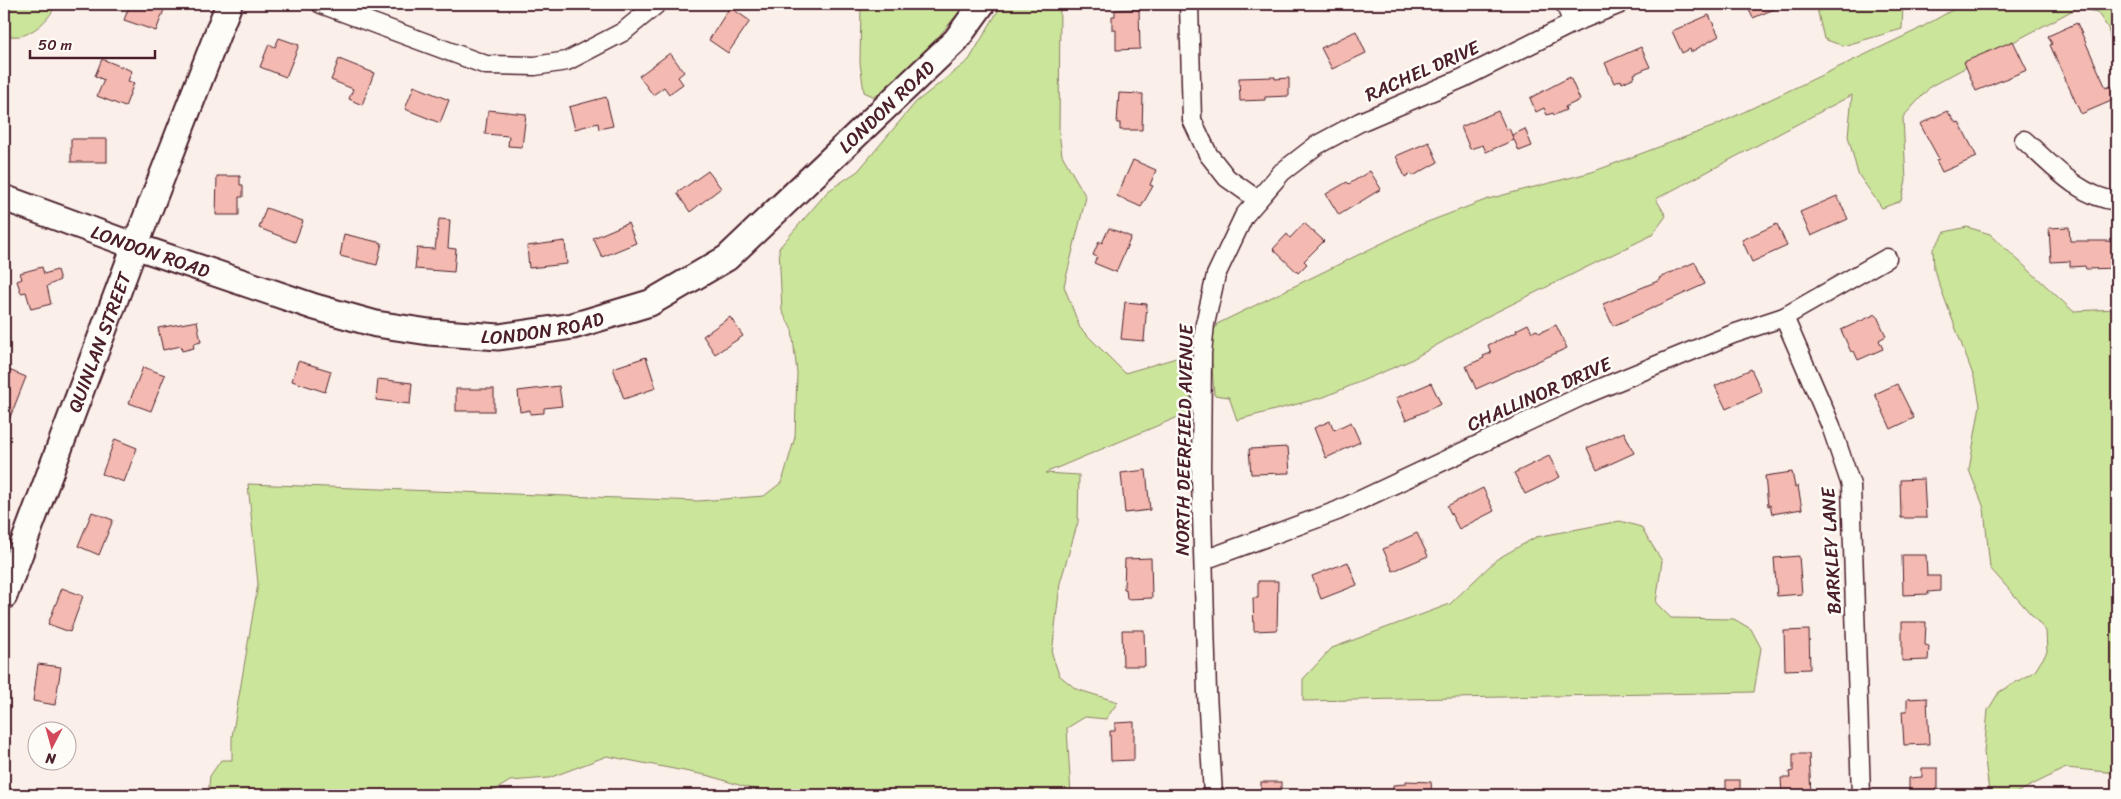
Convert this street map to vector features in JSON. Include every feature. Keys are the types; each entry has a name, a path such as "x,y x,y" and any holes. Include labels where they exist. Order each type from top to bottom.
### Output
{"street":[{"name":"QUINLAN STREET","path":"4,596 135,246 229,4"},
{"path":"321,4 486,65 535,66 567,61 623,32 657,4"},
{"name":"LONDON ROAD","path":"4,198 135,246 315,307 376,324 429,332 499,337 573,326 650,303 727,258 956,40 982,4"},
{"path":"1189,4 1192,120 1208,154 1227,178 1258,200"},
{"path":"1565,4 1573,23"},
{"name":"RACHEL DRIVE","path":"1258,200 1282,172 1317,145 1360,122 1462,78 1573,23 1620,4"},
{"path":"2024,140 2078,188 2106,200 2117,201"},
{"name":"NORTH DEERFIELD AVENUE","path":"1213,795 1207,693 1201,478 1202,353 1205,324 1216,275 1244,216 1258,200"},
{"name":"CHALLINOR DRIVE","path":"1204,560 1337,510 1584,395 1733,334 1784,317 1887,258"},
{"name":"BARKLEY LANE","path":"1784,317 1832,426 1851,485 1861,795"}],"green space":[{"path":"4,4 55,4 54,9 39,27 24,35 4,36"},
{"path":"861,4 966,4 928,49 877,98 864,92 860,63"},
{"path":"1002,4 1060,4 1059,132 1062,155 1086,197 1064,286 1080,328 1125,373 1190,354 1190,412 1045,473 1079,475 1078,522 1060,583 1052,654 1059,675 1076,689 1118,702 1106,719 1085,717 1067,728 1071,795 768,794 710,776 607,756 549,778 510,781 487,795 208,795 210,776 221,760 232,760 232,737 258,584 248,484 698,501 764,496 782,482 795,437 797,373 792,330 782,311 779,248 828,191 858,171 916,102 969,60"},
{"path":"1816,4 1903,4 1902,29 1843,46 1824,39"},
{"path":"1963,4 2117,4 2117,68 2108,28 2097,12 2077,8 1931,86 1903,117 1906,181 1901,201 1882,208 1858,174 1848,136 1852,95 1656,199 1666,216 1652,235 1486,317 1409,361 1324,397 1237,420 1229,397 1214,395 1210,339 1217,324 1417,226 1488,199 1592,172 1712,127 1915,31"},
{"path":"1967,227 1990,234 2073,311 2117,309 2117,773 2066,768 2012,795 1989,792 1984,752 1988,710 1999,692 2035,671 2047,652 2046,631 1990,568 1984,508 1969,470 1980,405 1976,383 1934,270 1933,249 1945,232"},
{"path":"1620,521 1641,527 1662,561 1656,603 1671,618 1734,619 1751,629 1761,648 1754,692 1303,701 1303,679 1332,648 1450,604 1497,559 1536,537"}],"building":[{"path":"130,4 156,4 165,7 156,31 124,20"},
{"path":"1746,4 1786,4 1753,18"},
{"path":"730,7 750,21 728,53 709,40"},
{"path":"1139,9 1140,49 1116,50 1116,30 1112,30 1112,16 1115,16 1115,10"},
{"path":"1709,15 1719,36 1691,52 1690,49 1682,53 1672,31"},
{"path":"2077,23 2106,88 2111,86 2116,99 2081,114 2050,45 2052,44 2048,36"},
{"path":"1356,31 1366,53 1332,69 1321,48"},
{"path":"279,38 299,45 286,77 260,67 269,44 275,47"},
{"path":"2013,41 2027,70 1976,91 1964,62"},
{"path":"1641,47 1650,67 1634,74 1635,77 1622,83 1621,80 1614,83 1605,63"},
{"path":"670,53 684,72 678,77 683,84 669,94 664,87 653,95 639,76"},
{"path":"102,59 132,71 128,81 134,83 125,107 97,96 104,80 95,76"},
{"path":"339,59 374,73 362,105 349,99 353,89 331,80"},
{"path":"1275,77 1275,79 1289,78 1289,96 1265,97 1265,100 1240,101 1239,78"},
{"path":"1570,77 1580,100 1565,107 1566,110 1554,115 1553,113 1547,115 1544,108 1536,112 1530,98"},
{"path":"414,86 449,100 440,123 405,109"},
{"path":"1119,93 1143,94 1142,130 1120,130 1120,123 1117,123"},
{"path":"606,97 613,126 599,129 598,123 575,129 569,107"},
{"path":"488,110 526,114 522,147 508,146 509,136 485,134"},
{"path":"1498,111 1506,129 1509,128 1514,140 1486,152 1483,145 1470,149 1461,127"},
{"path":"1947,111 1956,123 1959,122 1977,157 1942,172 1936,160 1939,159 1920,124"},
{"path":"1525,129 1532,146 1519,151 1512,135"},
{"path":"71,139 107,139 107,162 71,162"},
{"path":"1429,142 1438,162 1413,176 1411,173 1405,177 1396,156"},
{"path":"1133,160 1156,170 1150,185 1153,186 1141,207 1117,196"},
{"path":"708,171 721,188 690,212 677,193"},
{"path":"1370,171 1381,189 1339,215 1326,194 1347,182 1349,184"},
{"path":"217,176 240,176 240,185 243,185 243,197 239,197 239,215 216,215"},
{"path":"1837,196 1848,219 1811,236 1800,212"},
{"path":"266,208 303,221 295,242 259,228"},
{"path":"439,219 450,220 448,248 456,249 454,272 415,269 417,248 435,249"},
{"path":"628,223 636,243 602,257 593,238"},
{"path":"1304,223 1324,241 1304,261 1307,264 1298,273 1273,249 1287,234 1290,238"},
{"path":"1777,224 1787,246 1752,262 1742,240"},
{"path":"2069,227 2070,241 2117,241 2117,268 2086,269 2085,266 2070,267 2070,261 2051,262 2049,228"},
{"path":"1109,228 1131,237 1116,272 1094,263 1097,257 1093,255 1099,241 1102,243"},
{"path":"344,234 382,243 377,265 340,256"},
{"path":"565,241 567,264 529,268 527,246"},
{"path":"1695,262 1705,284 1613,326 1603,304 1660,280 1659,278"},
{"path":"42,267 44,274 57,270 60,280 47,286 51,304 31,309 26,292 21,293 17,281 22,279 20,273"},
{"path":"1125,302 1147,304 1144,341 1121,339"},
{"path":"1876,314 1886,336 1879,340 1883,349 1858,360 1854,351 1851,352 1841,330"},
{"path":"730,317 743,336 715,354 703,336"},
{"path":"197,321 201,342 193,344 194,348 182,351 181,346 163,350 158,328"},
{"path":"1528,324 1532,332 1537,330 1539,333 1556,325 1567,348 1476,389 1466,366 1491,353 1488,345 1517,332 1516,330"},
{"path":"646,357 656,388 624,399 613,368"},
{"path":"298,361 331,371 325,392 292,381"},
{"path":"143,367 165,375 151,411 129,403"},
{"path":"4,368 26,377 5,430 4,430"},
{"path":"1751,369 1762,392 1726,409 1715,386"},
{"path":"378,379 412,383 410,404 376,400"},
{"path":"1431,383 1441,404 1406,420 1396,398"},
{"path":"1897,384 1914,418 1891,429 1875,394"},
{"path":"559,386 562,406 544,408 544,413 530,414 530,410 520,412 518,391"},
{"path":"456,389 494,389 494,411 456,411"},
{"path":"1330,421 1334,430 1351,422 1360,442 1326,458 1314,428"},
{"path":"1624,432 1634,453 1597,470 1587,448"},
{"path":"115,439 137,448 124,482 102,474"},
{"path":"1288,447 1290,473 1251,474 1249,449"},
{"path":"1549,456 1560,477 1525,494 1514,473"},
{"path":"1146,470 1150,510 1125,513 1121,473"},
{"path":"1792,472 1795,487 1798,486 1802,509 1772,514 1770,505 1768,506 1765,476"},
{"path":"1924,479 1926,518 1901,518 1900,480"},
{"path":"1483,488 1494,511 1459,529 1447,506"},
{"path":"92,512 113,520 99,555 78,546"},
{"path":"1417,533 1428,556 1393,571 1383,549"},
{"path":"1902,555 1926,555 1927,576 1940,576 1940,591 1928,592 1929,594 1903,595"},
{"path":"1799,556 1802,594 1777,596 1774,558"},
{"path":"1151,558 1152,598 1127,599 1126,589 1124,589 1125,559"},
{"path":"1348,562 1357,585 1321,599 1312,576"},
{"path":"1258,581 1278,581 1277,630 1254,631 1253,598 1258,598"},
{"path":"62,588 83,596 70,632 48,624"},
{"path":"1902,622 1926,622 1925,645 1929,646 1928,660 1902,661"},
{"path":"1122,630 1144,630 1145,666 1123,666"},
{"path":"1809,630 1810,669 1785,670 1784,631"},
{"path":"38,664 61,667 55,705 33,701"},
{"path":"1927,698 1929,744 1904,745 1902,711 1907,711 1907,699"},
{"path":"1134,722 1134,760 1111,761 1110,731 1115,731 1115,723"},
{"path":"1793,754 1809,754 1811,795 1782,795 1781,778 1790,778 1789,772 1793,771"},
{"path":"1922,768 1938,768 1938,795 1909,795 1909,778 1922,777"},
{"path":"1726,780 1740,780 1740,795 1726,795"},
{"path":"1406,781 1431,782 1432,795 1393,795 1393,785 1406,784"},
{"path":"1261,782 1281,782 1281,795 1261,795"}]}
